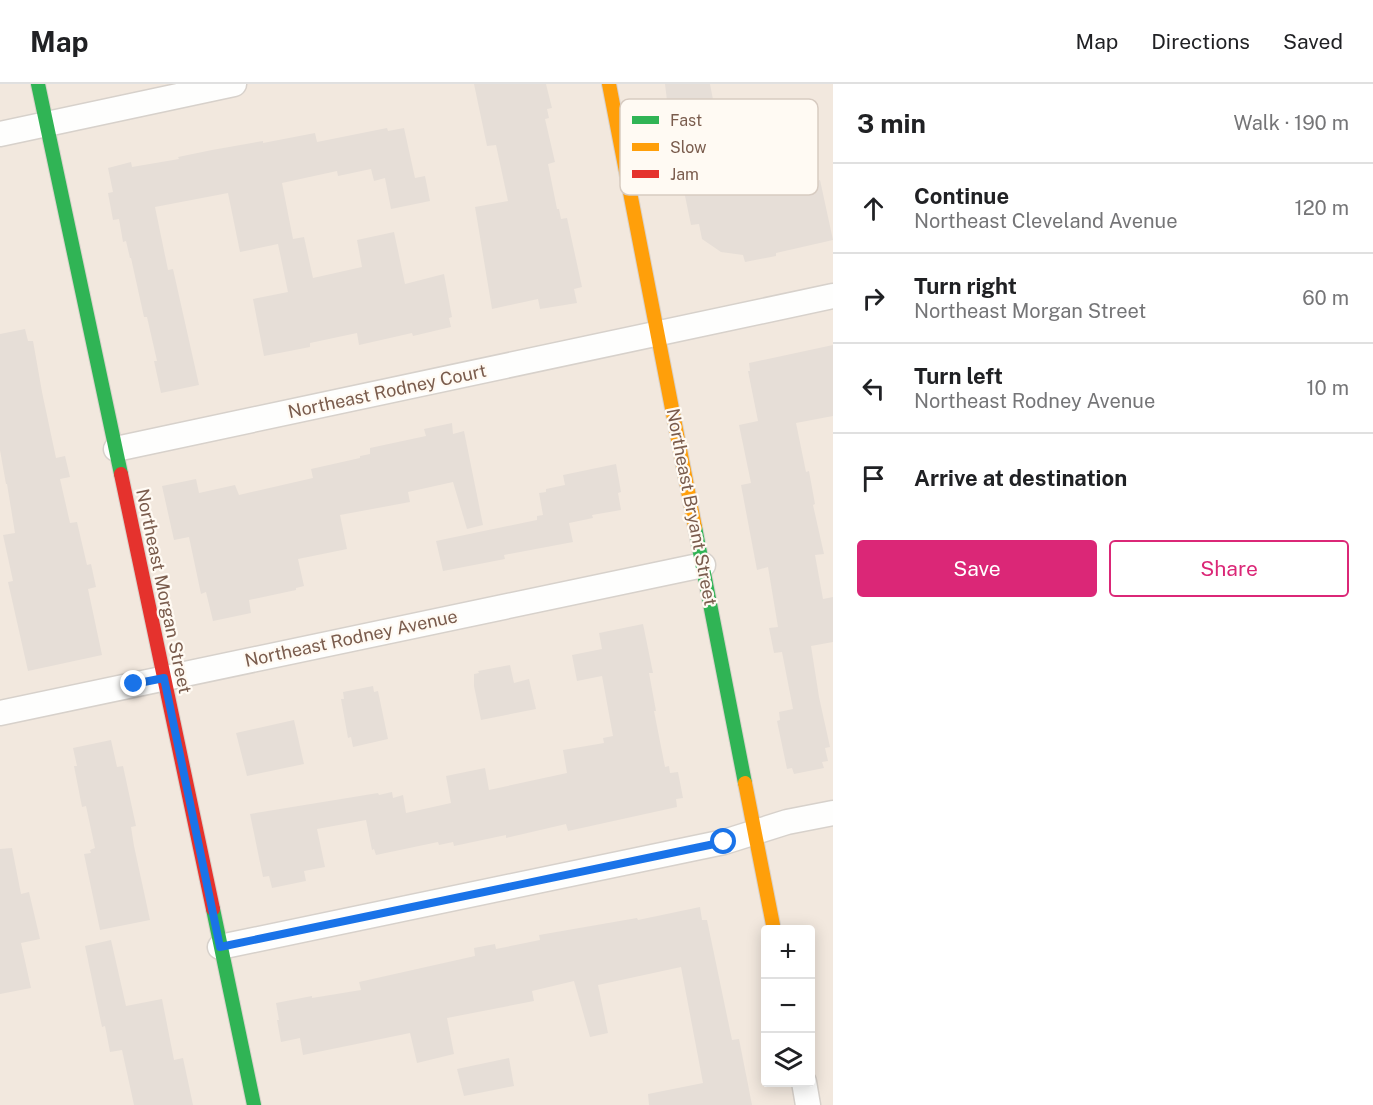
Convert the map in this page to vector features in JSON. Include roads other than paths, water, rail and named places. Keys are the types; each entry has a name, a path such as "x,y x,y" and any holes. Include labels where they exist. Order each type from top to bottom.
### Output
{"street":[{"name":"Northeast Morgan Street","path":"38,84 254,1105"},
{"path":"0,134 234,84"},
{"name":"Northeast Bryant Street","path":"609,84 620,141"},
{"name":"Northeast Bryant Street","path":"630,195 773,925"},
{"path":"657,333 833,296"},
{"name":"Northeast Rodney Court","path":"116,449 657,333"},
{"name":"Northeast Rodney Avenue","path":"0,713 703,565"},
{"path":"220,947 724,842 787,822 833,813"},
{"path":"805,1087 808,1105"}]}
